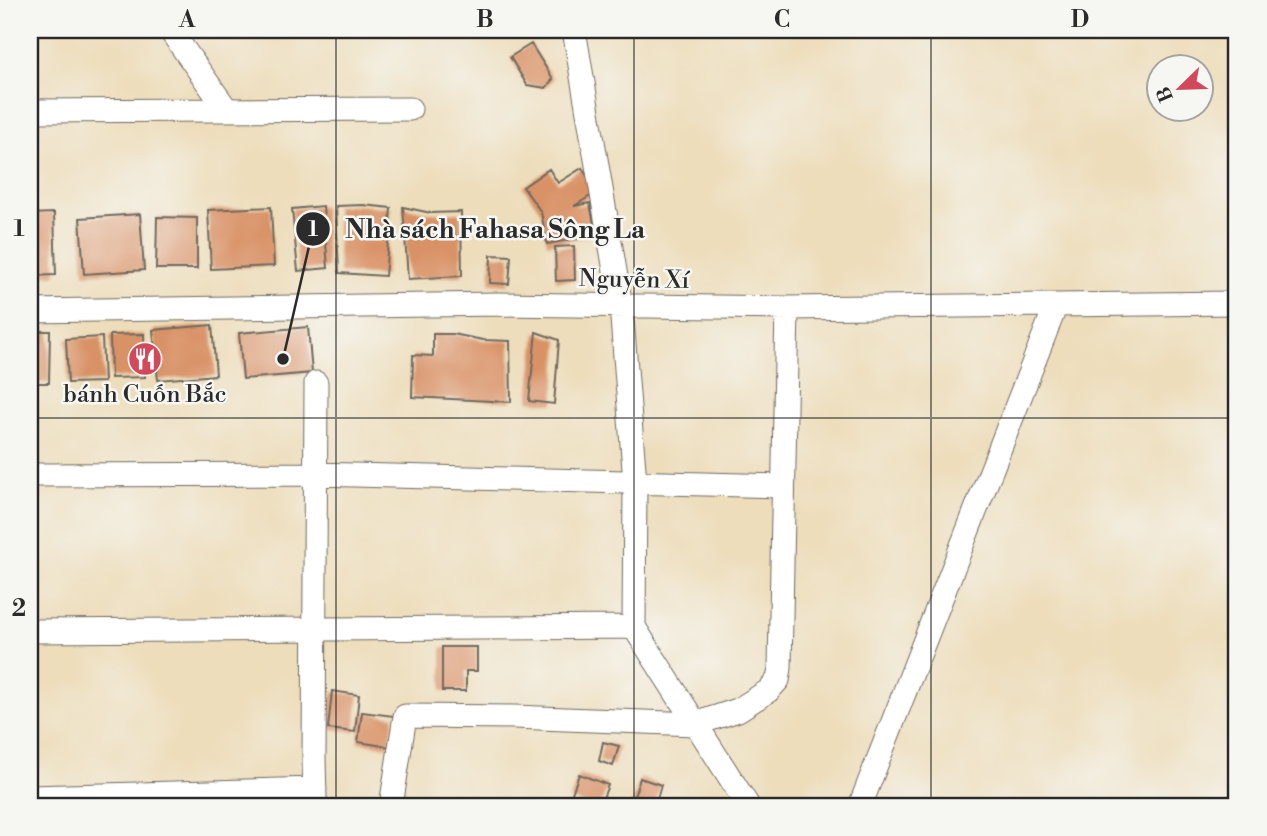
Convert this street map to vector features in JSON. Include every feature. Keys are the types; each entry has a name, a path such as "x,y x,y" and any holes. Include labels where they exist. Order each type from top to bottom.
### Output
{"street":[{"path":"170,30 227,110"},
{"path":"574,30 621,306 635,482 634,627 748,806"},
{"path":"30,111 410,109"},
{"name":"Nguyễn Xí","path":"30,311 499,304 787,308 1237,303"},
{"path":"860,806 1056,304"},
{"path":"391,806 405,716 695,724 738,710 768,691 778,680 787,308"},
{"path":"30,797 316,797 316,383"},
{"path":"30,474 315,474 783,486"},
{"path":"30,631 634,627"}],"building":[{"path":"531,44 553,79 546,88 527,85 510,57"},
{"path":"582,168 597,192 574,206 590,203 596,235 547,244 541,212 523,187 549,169 558,183"},
{"path":"323,206 328,268 298,271 292,209"},
{"path":"336,206 391,208 385,276 339,273"},
{"path":"271,207 274,266 211,269 208,210"},
{"path":"403,207 431,213 461,212 462,276 408,279"},
{"path":"54,213 56,275 30,276 30,214"},
{"path":"140,214 144,270 84,274 80,218"},
{"path":"157,217 197,218 197,269 156,269"},
{"path":"574,246 575,280 556,281 555,247"},
{"path":"491,255 511,256 509,284 490,283"},
{"path":"212,325 216,375 158,380 153,330"},
{"path":"308,327 312,373 243,379 239,333"},
{"path":"30,331 50,331 49,383 30,383"},
{"path":"536,332 559,340 554,404 529,401"},
{"path":"144,334 145,377 111,378 110,335"},
{"path":"433,334 510,341 511,402 412,397 413,355 433,356"},
{"path":"102,337 104,382 68,383 66,339"},
{"path":"442,647 477,647 477,671 466,671 466,691 442,691"},
{"path":"332,691 359,695 355,732 328,729"},
{"path":"362,712 394,716 390,747 358,742"},
{"path":"603,742 619,746 613,766 599,761"},
{"path":"579,774 608,785 600,806 588,806 570,799"},
{"path":"640,778 661,785 655,806 631,806"}],"place":[{"name":"bánh Cuốn Bắc","path":"145,359"},
{"name":"Nhà sách Fahasa Sông La","path":"283,359"}]}
